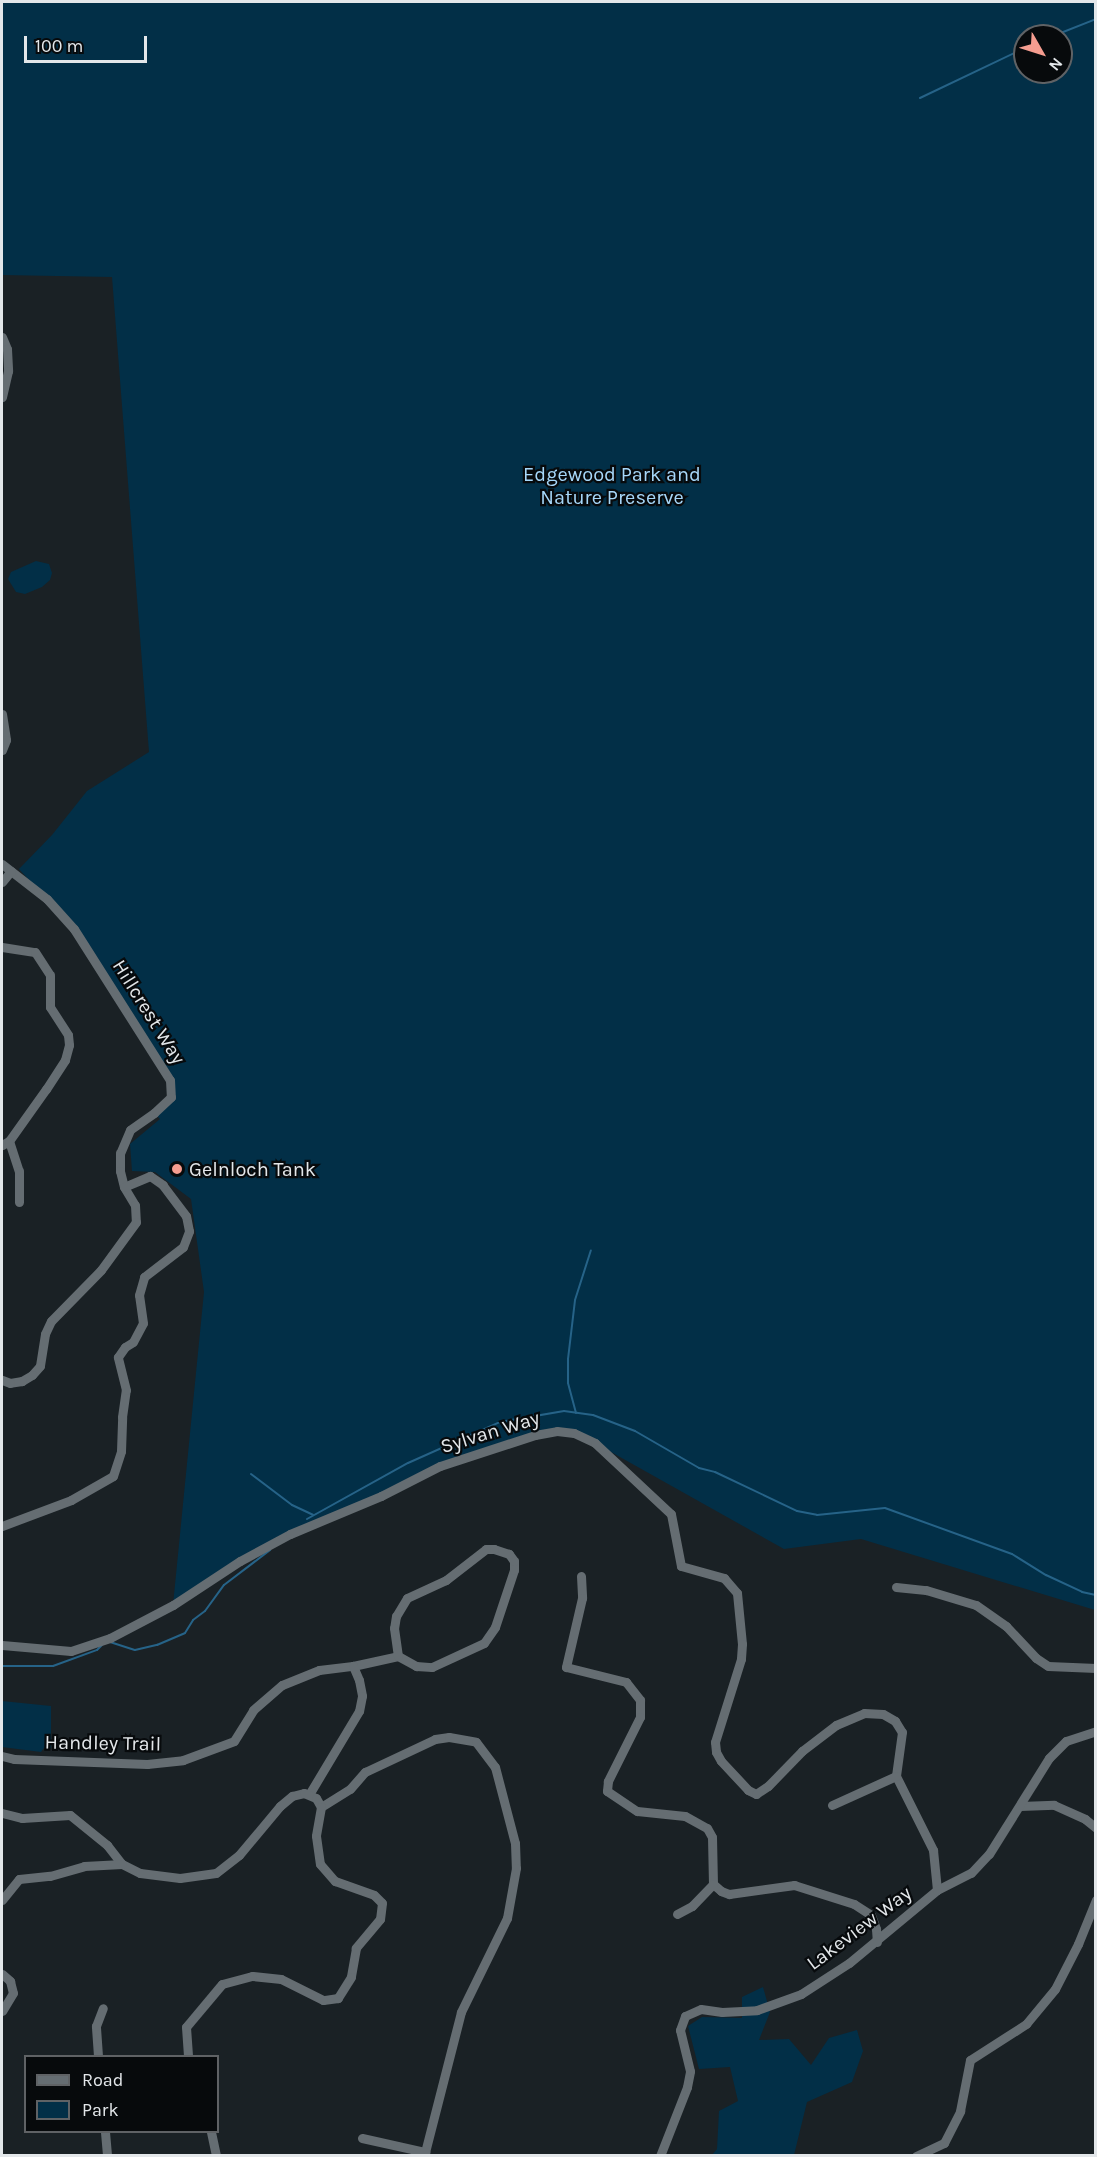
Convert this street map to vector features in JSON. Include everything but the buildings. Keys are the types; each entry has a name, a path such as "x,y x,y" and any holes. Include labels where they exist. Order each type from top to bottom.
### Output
{"street":[{"path":"2,337 7,350 8,371 2,397"},
{"path":"2,714 6,740 2,750"},
{"name":"Hillcrest Way","path":"2,864 47,899 74,929 170,1080 171,1097 154,1113 130,1130 120,1153 120,1171 124,1187 135,1205 136,1222 101,1270 83,1290 63,1306 51,1321 45,1334 40,1366 22,1381 10,1383 2,1380"},
{"path":"2,882 11,871"},
{"path":"2,947 35,952 50,975 50,1007 68,1035 69,1045 65,1060 5,1143 19,1171 20,1202"},
{"path":"2,1526 71,1500 113,1476 121,1450 126,1390 118,1358 124,1347 134,1342 143,1323 139,1294 144,1276 183,1247 189,1231 186,1216 164,1185 150,1176 124,1187"},
{"name":"Sylvan Way","path":"2,1645 71,1651 110,1638 173,1605 240,1561 290,1534 381,1496 440,1466 535,1435 557,1431 574,1433 595,1443 671,1514 681,1566 724,1578 737,1593 742,1644 741,1659 715,1742 716,1752 721,1761 734,1776 752,1793 761,1792 802,1750 836,1725 864,1713 883,1714 895,1721 902,1732 896,1776"},
{"path":"486,1549 509,1554 514,1561 514,1570 495,1627 484,1643 432,1667 416,1666 398,1656 394,1628 396,1616 407,1598 446,1580 486,1549"},
{"path":"581,1576 582,1599 566,1667 626,1682 640,1700 640,1717 608,1782 608,1791 637,1810 685,1816 707,1828 711,1837 712,1884 692,1906 677,1914"},
{"path":"896,1587 926,1590 976,1605 1006,1626 1036,1658 1048,1666 1095,1668"},
{"name":"Handley Trail","path":"2,1756 14,1759 147,1764 183,1760 234,1742 253,1710 282,1685 319,1670 353,1666 398,1656"},
{"path":"310,1793 358,1711 362,1696 353,1666"},
{"name":"Lakeview Way","path":"660,2156 687,2087 690,2071 680,2030 685,2016 701,2009 722,2012 756,2010 801,1994 876,1942 938,1890 971,1873 989,1854 1049,1758 1066,1741 1095,1731"},
{"path":"321,1806 350,1789 365,1772 435,1739 449,1737 476,1742 495,1767 515,1844 516,1868 507,1918 461,2012 424,2154 362,2139"},
{"path":"832,1805 896,1776 928,1837 936,1863 938,1890"},
{"path":"188,2055 186,2027 222,1984 252,1976 281,1979 323,2000 338,1998 351,1977 356,1948 380,1919 382,1903 374,1895 335,1881 320,1864 316,1836 321,1806 310,1793"},
{"path":"2,1813 22,1818 70,1815 107,1845 122,1864 140,1873 180,1878 216,1873 239,1855 280,1806 292,1796 310,1793"},
{"path":"1020,1806 1053,1805 1085,1819 1095,1828"},
{"path":"2,1900 19,1879 51,1876 84,1866 122,1864"},
{"path":"712,1884 729,1894 794,1885 854,1904 871,1915 876,1929 876,1942"},
{"path":"916,2156 944,2143 960,2111 970,2060 1026,2024 1055,1989 1078,1944 1095,1900"},
{"path":"2,1974 10,1981 13,1993 2,2011"},
{"path":"98,2055 96,2026 103,2008"},
{"path":"105,2133 107,2156"},
{"path":"211,2133 216,2156"}],"green space":[{"name":"Edgewood Park and Nature Preserve","path":"2,2 1095,2 1095,1610 861,1539 784,1549 595,1443 557,1431 440,1466 290,1534 173,1605 204,1292 191,1199 155,1172 132,1171 130,1144 160,1119 154,1113 171,1097 170,1080 63,917 19,869 52,835 87,791 149,752 112,277 2,275"},
{"path":"36,561 49,564 52,573 50,580 42,587 25,594 16,592 8,579 11,572"},
{"path":"2,1701 51,1706 51,1748 44,1748 41,1752 2,1747"},
{"path":"763,1987 770,2012 759,2040 789,2039 811,2065 829,2038 857,2030 863,2051 852,2082 807,2102 794,2155 712,2155 717,2149 719,2111 738,2101 730,2067 699,2069 688,2026 702,2017 742,2018 742,1997"}],"waterway":[{"path":"1073,28 1096,19"},
{"path":"920,98 1013,54"},
{"path":"576,1413 568,1383 568,1359 575,1300 591,1250"},
{"path":"307,1519 408,1463 500,1422 564,1411 593,1415 635,1431 699,1468 715,1472 797,1511 817,1515 885,1508 1012,1554 1046,1575 1082,1592 1096,1595"},
{"path":"251,1474 292,1505 313,1515"},
{"path":"110,1642 135,1650 157,1645 185,1633 193,1620 205,1611 224,1585 270,1550"},
{"path":"2,1666 53,1666 97,1650 102,1645"}],"place":[{"name":"Gelnloch Tank","path":"177,1169"}]}
